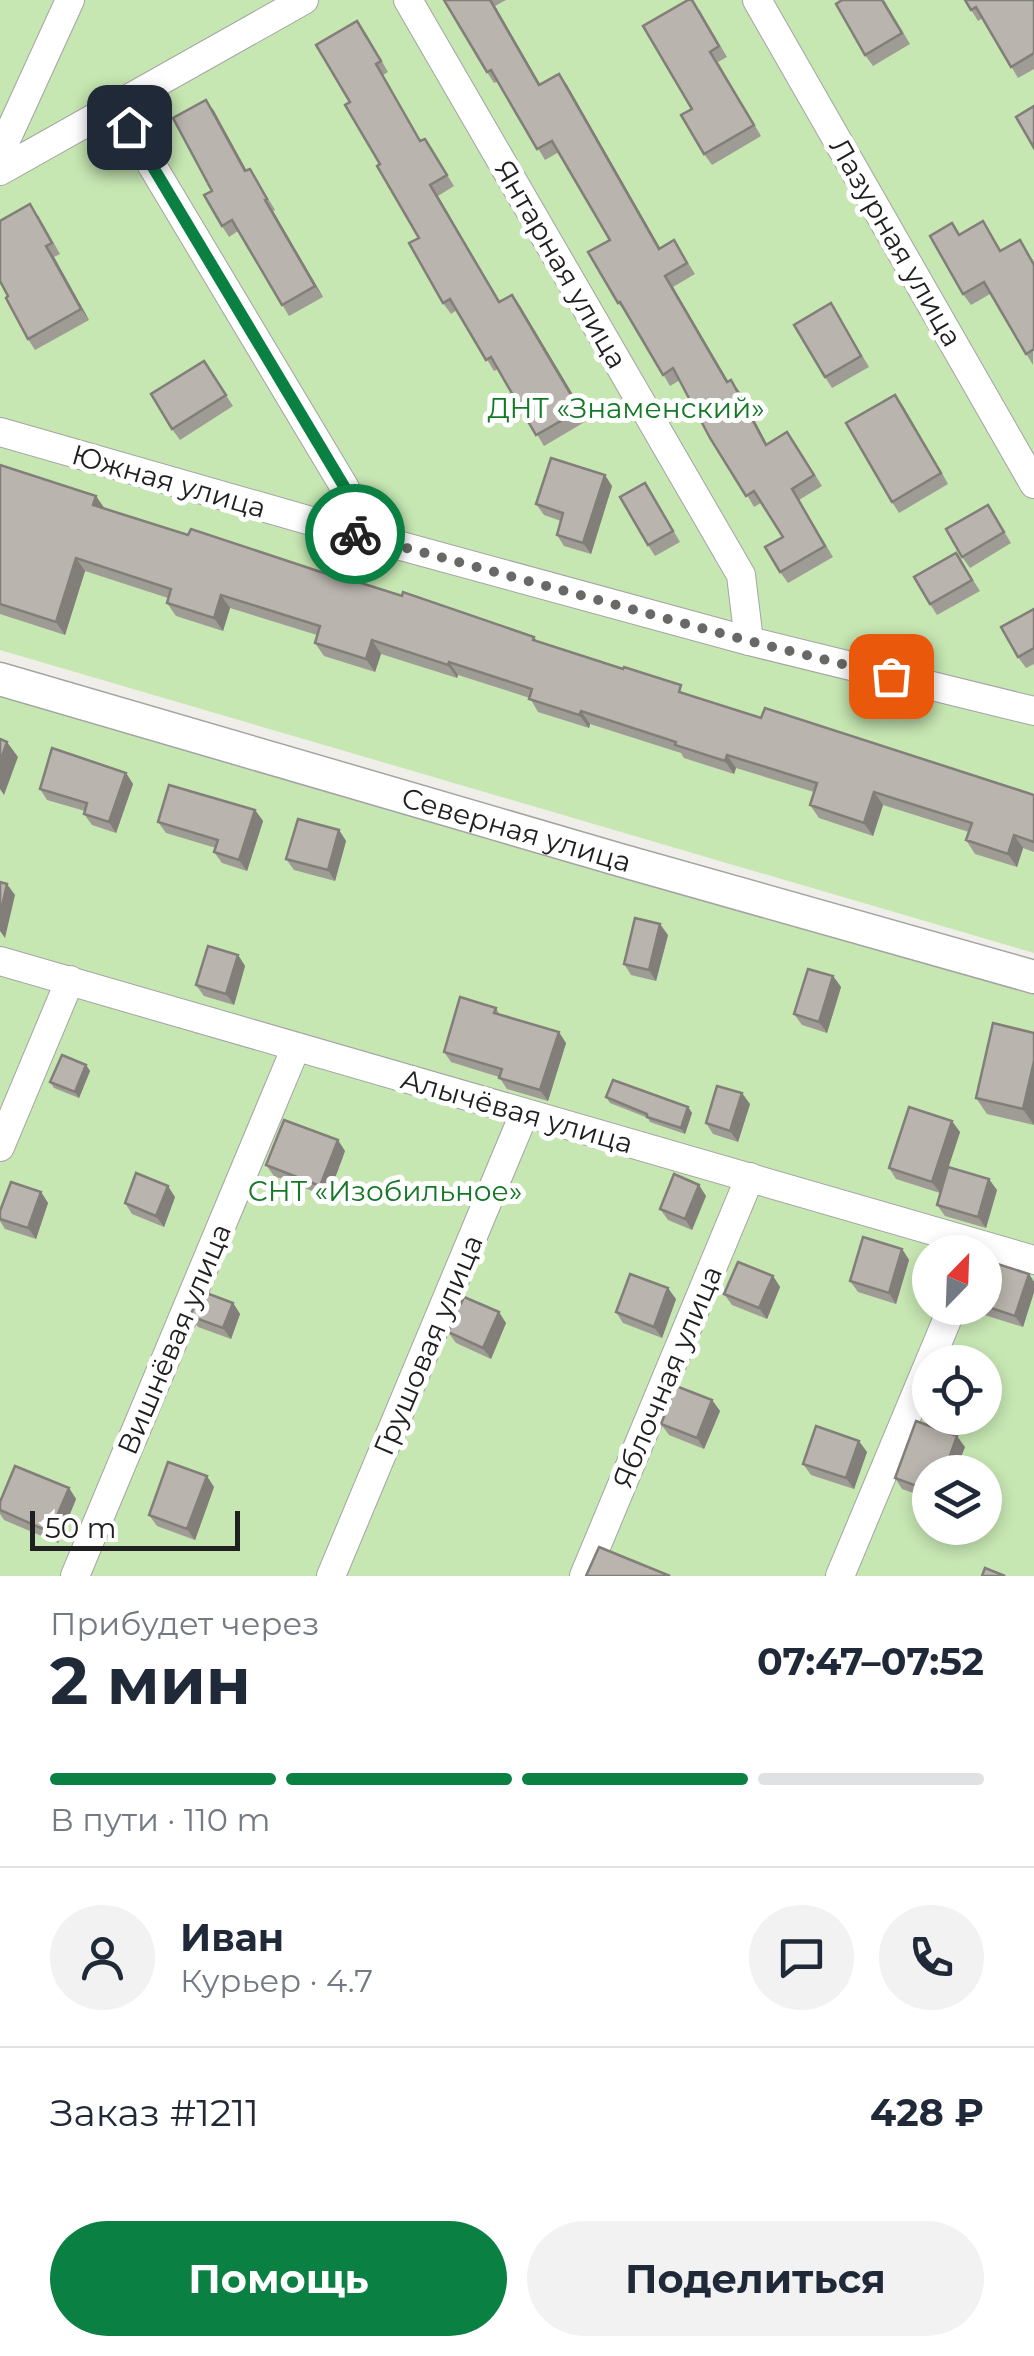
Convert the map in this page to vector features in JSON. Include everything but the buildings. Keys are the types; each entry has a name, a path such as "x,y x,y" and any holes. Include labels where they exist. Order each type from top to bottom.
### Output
{"street":[{"path":"0,161 70,0"},
{"path":"0,171 304,0"},
{"name":"Янтарная улица","path":"408,0 742,575 749,641"},
{"name":"Лазурная улица","path":"758,0 1034,484"},
{"path":"118,105 345,488 339,529"},
{"name":"Южная улица","path":"0,432 749,641 1034,712"},
{"name":"Северная улица","path":"0,678 1034,977"},
{"name":"Алычёвая улица","path":"0,961 750,1177 932,1235"},
{"path":"0,1147 70,980"},
{"name":"Вишнёвая улица","path":"75,1576 296,1047"},
{"name":"Грушовая улица","path":"332,1576 524,1114"},
{"name":"Яблочная улица","path":"584,1576 750,1177"},
{"name":"Алычёвая улица","path":"1002,1254 1034,1260"},
{"path":"840,1576 945,1325"}],"green space":[{"name":"ДНТ «Знаменский»","path":"0,0 1034,0 1034,953 0,650"},
{"name":"СНТ «Изобильное»","path":"0,679 1034,977 1034,1576 0,1576"}],"way so far":[{"path":"355,534 891,676"}],"route":[{"path":"129,127 345,488 339,529 355,534"}]}
